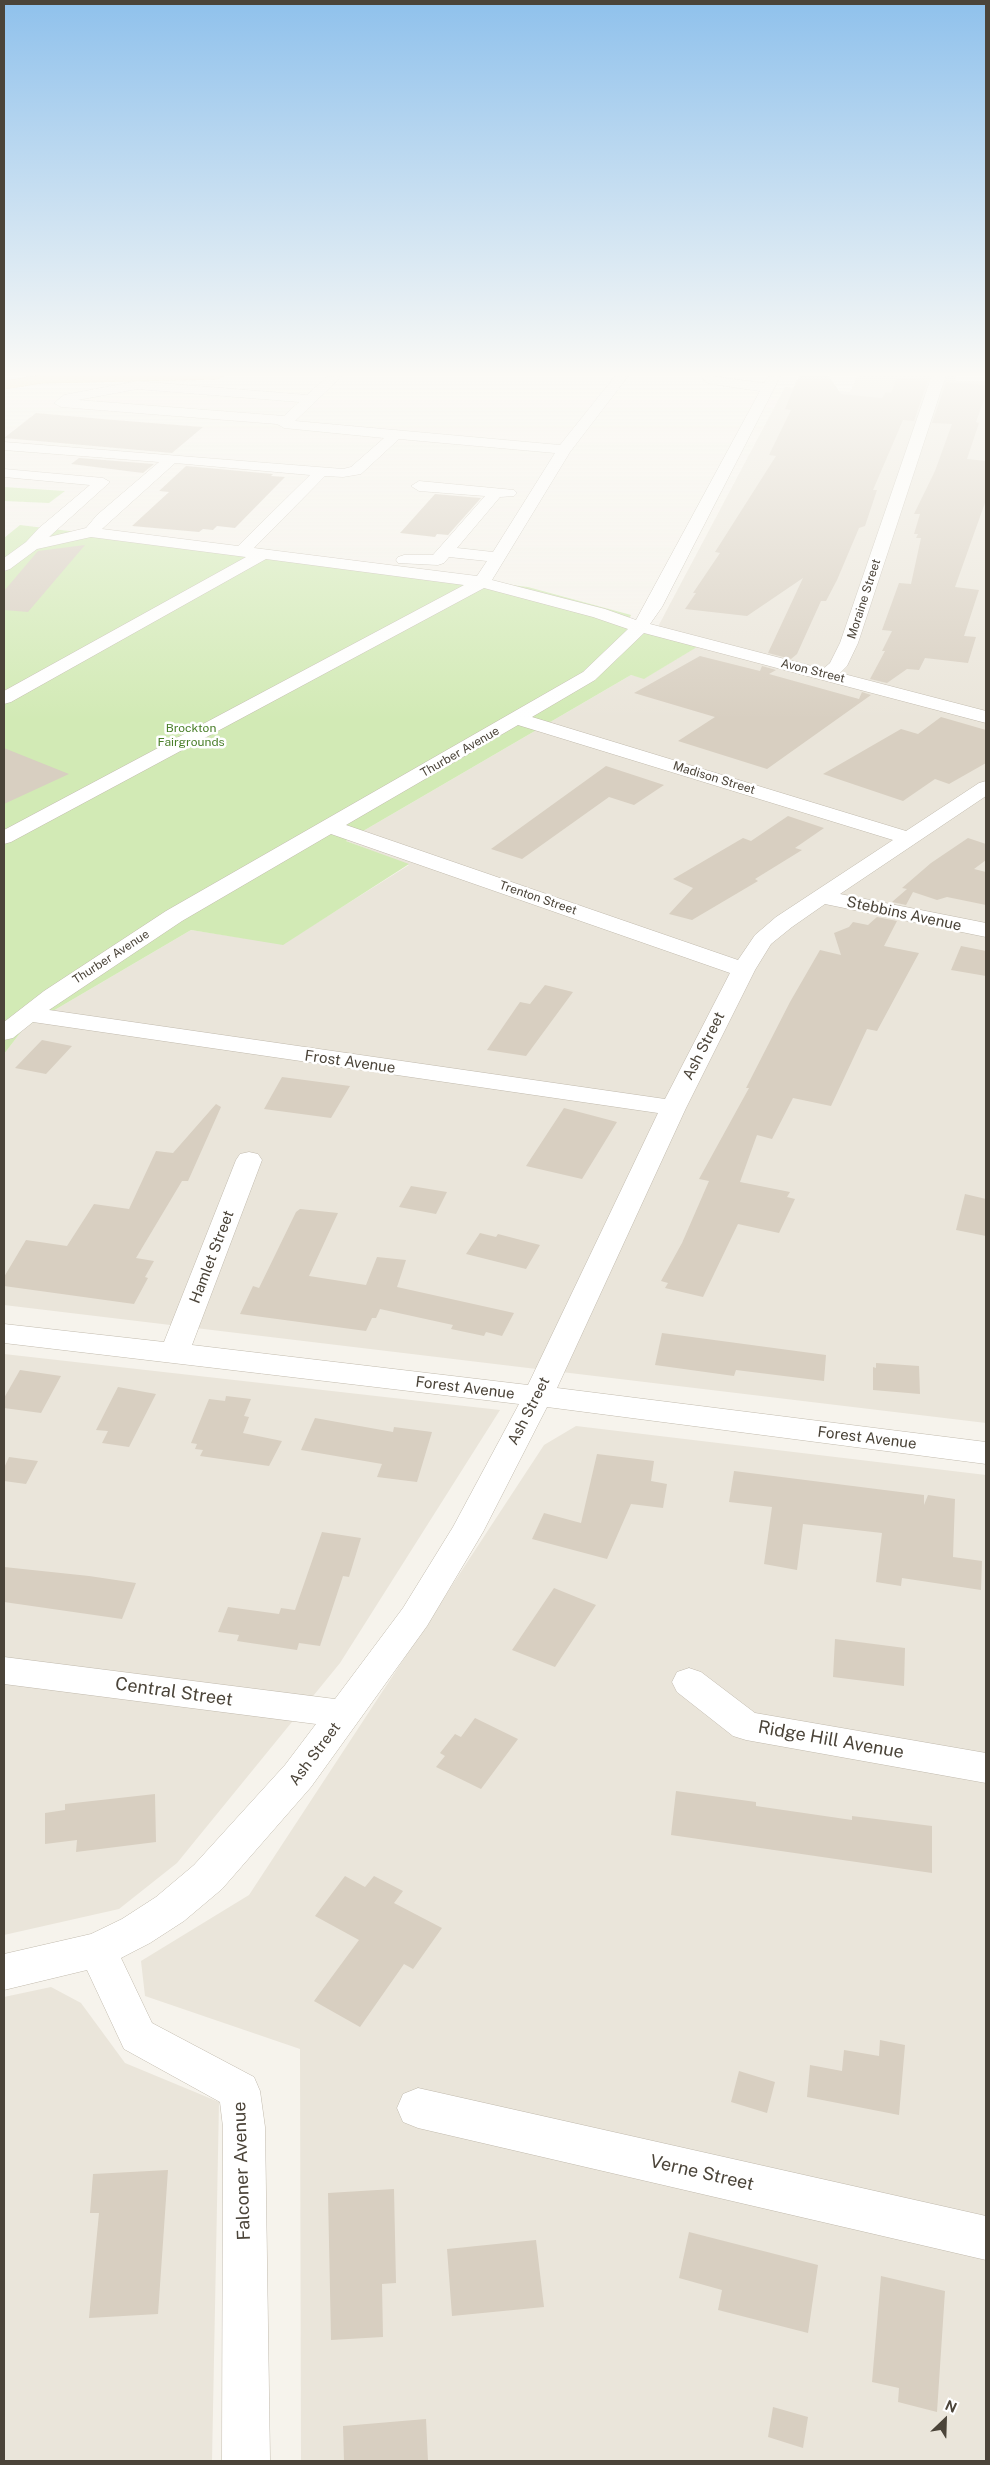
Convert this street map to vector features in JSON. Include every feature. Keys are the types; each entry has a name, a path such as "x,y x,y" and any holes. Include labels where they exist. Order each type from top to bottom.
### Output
{"street":[{"path":"4,566 32,545 45,530 93,490"},
{"path":"32,545 91,532 103,518 135,490"},
{"path":"242,552 303,490"},
{"path":"471,490 536,495"},
{"path":"4,838 482,582 539,490"},
{"name":"Thurber Avenue","path":"4,1033 27,1014 174,916 589,676 640,627 653,607 715,490"},
{"name":"Moraine Street","path":"827,675 838,666 849,643 900,490"},
{"path":"353,566 366,557 438,560 496,492"},
{"name":"Avon Street","path":"91,532 482,582 599,613 640,627 986,717"},
{"path":"445,552 498,557"},
{"path":"4,698 263,554"},
{"name":"Madison Street","path":"518,718 908,838"},
{"name":"Ash Street","path":"4,1972 98,1950 136,1931 170,1908 208,1877 298,1776 415,1617 445,1571 538,1396 673,1108 744,970 763,940 784,922 986,787"},
{"name":"Trenton Street","path":"332,826 744,970"},
{"name":"Stebbins Avenue","path":"822,897 986,930"},
{"name":"Frost Avenue","path":"27,1014 673,1108"},
{"name":"Hamlet Street","path":"174,1354 249,1160"},
{"name":"Forest Avenue","path":"4,1333 538,1396 986,1453"},
{"name":"Central Street","path":"4,1670 345,1714"},
{"name":"Ridge Hill Avenue","path":"689,1682 746,1726 986,1768"},
{"name":"Falconer Avenue","path":"98,1950 138,2036 239,2091 244,2127 246,2461"},
{"name":"Verne Street","path":"418,2108 986,2238"}],"shaded area":[{"path":"730,490 986,490 986,1423 4,1305 4,1054 24,1028 191,930 283,944 409,865 346,841 631,675 645,678 696,647 653,636"},
{"path":"4,1354 500,1410 340,1663 177,1863 119,1909 4,1935"},
{"path":"576,1426 986,1475 986,2461 301,2461 300,2049 145,1996 141,1961 249,1895 544,1445"},
{"path":"51,1987 81,2003 125,2063 219,2102 212,2461 4,2461 4,1997"}],"green space":[{"path":"4,490 65,491 49,503 4,501"},
{"name":"Brockton Fairgrounds","path":"20,525 528,587 631,615 625,627 697,647 644,679 631,675 346,841 409,864 283,945 191,930 24,1028 4,1054 4,538"}],"building":[{"path":"272,490 235,528 217,526 213,530 203,529 199,532 132,526 169,492 159,491"},
{"path":"754,490 877,490 865,526 859,528 837,580 826,601 821,601 797,654 791,659 768,653 803,578 747,616 685,609 696,593 693,593 720,553 715,552"},
{"path":"926,490 986,490 986,500 955,587 979,590 964,636 976,637 968,663 925,658 919,670 907,669 887,683 870,679 885,651 882,651 892,631 882,630 899,583 911,584 921,538 916,538 918,534 914,534 920,514 914,514"},
{"path":"435,494 481,498 448,535 437,534 435,537 400,533"},
{"path":"85,545 28,612 4,610 4,591 38,551"},
{"path":"700,656 760,671 762,666 776,670 769,674 859,699 862,692 871,695 767,769 678,741 715,717 634,693"},
{"path":"941,717 986,730 986,763 949,784 935,779 903,801 823,774 901,729 918,734"},
{"path":"4,748 69,774 4,804"},
{"path":"606,766 664,785 634,805 609,797 522,859 491,849"},
{"path":"788,816 824,828 795,848 802,850 755,879 758,881 692,920 669,914 693,888 673,879 743,838 751,841"},
{"path":"968,838 986,844 986,860 974,869 986,872 986,905 947,897 937,900 913,892 906,905 892,902 907,889 902,888 931,863"},
{"path":"877,917 897,921 884,946 919,953 877,1031 867,1029 831,1106 793,1098 772,1139 757,1135 740,1182 790,1192 787,1197 795,1199 779,1233 738,1224 703,1297 665,1288 668,1283 661,1281 682,1243 709,1181 699,1179 749,1088 746,1088 790,1002 820,950 841,955 834,933 849,927 853,922 868,925"},
{"path":"961,946 986,951 986,976 951,970"},
{"path":"545,985 573,992 526,1056 487,1050 520,1002 530,1004"},
{"path":"42,1040 72,1046 46,1074 15,1068"},
{"path":"282,1077 350,1086 331,1118 264,1109"},
{"path":"216,1104 221,1107 188,1181 182,1181 136,1258 154,1261 145,1277 148,1278 134,1304 4,1286 4,1277 26,1240 67,1246 94,1204 129,1209 156,1151 173,1153"},
{"path":"564,1108 617,1122 582,1179 526,1166"},
{"path":"411,1186 447,1192 436,1214 399,1207"},
{"path":"965,1194 986,1199 986,1236 956,1230"},
{"path":"300,1209 338,1213 309,1276 366,1285 377,1257 406,1260 397,1287 514,1313 502,1336 486,1332 484,1336 451,1329 453,1325 380,1309 376,1318 372,1318 366,1331 240,1314 253,1286 259,1288 296,1212"},
{"path":"480,1233 496,1237 498,1234 540,1245 526,1269 466,1254"},
{"path":"662,1333 826,1355 824,1381 736,1370 734,1376 655,1365"},
{"path":"876,1363 919,1366 920,1394 873,1390 873,1367 876,1368"},
{"path":"20,1370 61,1376 41,1413 4,1408 4,1398"},
{"path":"118,1387 156,1394 129,1447 102,1443 108,1431 96,1430"},
{"path":"226,1396 251,1399 244,1416 249,1417 243,1433 282,1441 269,1466 200,1456 203,1450 195,1449 197,1444 191,1443 209,1399 225,1401"},
{"path":"315,1418 393,1432 394,1427 432,1432 417,1482 377,1477 382,1464 301,1450"},
{"path":"597,1454 654,1461 651,1481 667,1484 663,1508 631,1504 607,1559 532,1539 544,1513 581,1523"},
{"path":"9,1457 38,1461 26,1484 4,1481 4,1468"},
{"path":"734,1471 924,1495 924,1505 928,1495 955,1499 953,1557 982,1561 981,1590 902,1578 901,1586 876,1582 882,1533 803,1524 797,1570 764,1564 772,1507 729,1502"},
{"path":"322,1532 361,1538 349,1577 343,1576 320,1646 299,1643 297,1650 237,1641 239,1635 218,1632 228,1607 279,1614 281,1608 295,1610"},
{"path":"4,1567 136,1583 122,1619 4,1602"},
{"path":"554,1588 596,1605 555,1667 512,1650"},
{"path":"835,1639 905,1648 904,1686 833,1677"},
{"path":"475,1718 518,1739 481,1789 436,1767 445,1756 440,1753 455,1734 461,1737"},
{"path":"676,1791 756,1802 756,1806 852,1820 852,1816 932,1826 932,1873 671,1835"},
{"path":"155,1794 156,1842 76,1852 77,1840 45,1844 45,1813 65,1810 65,1804"},
{"path":"345,1876 365,1887 374,1876 403,1891 394,1903 442,1928 413,1969 404,1964 360,2027 314,2001 359,1940 315,1916"},
{"path":"880,2040 905,2045 899,2115 807,2097 810,2065 842,2071 844,2050 879,2056"},
{"path":"739,2071 775,2082 767,2113 731,2102"},
{"path":"168,2170 158,2314 89,2318 99,2213 90,2213 93,2174"},
{"path":"394,2189 396,2283 382,2284 383,2337 331,2340 328,2193"},
{"path":"689,2232 818,2265 808,2333 718,2310 722,2290 679,2278"},
{"path":"536,2240 544,2307 452,2316 447,2249"},
{"path":"881,2276 945,2291 937,2412 898,2402 899,2388 872,2382"},
{"path":"773,2407 808,2417 803,2448 768,2437"},
{"path":"426,2419 428,2461 344,2461 343,2426"}]}
